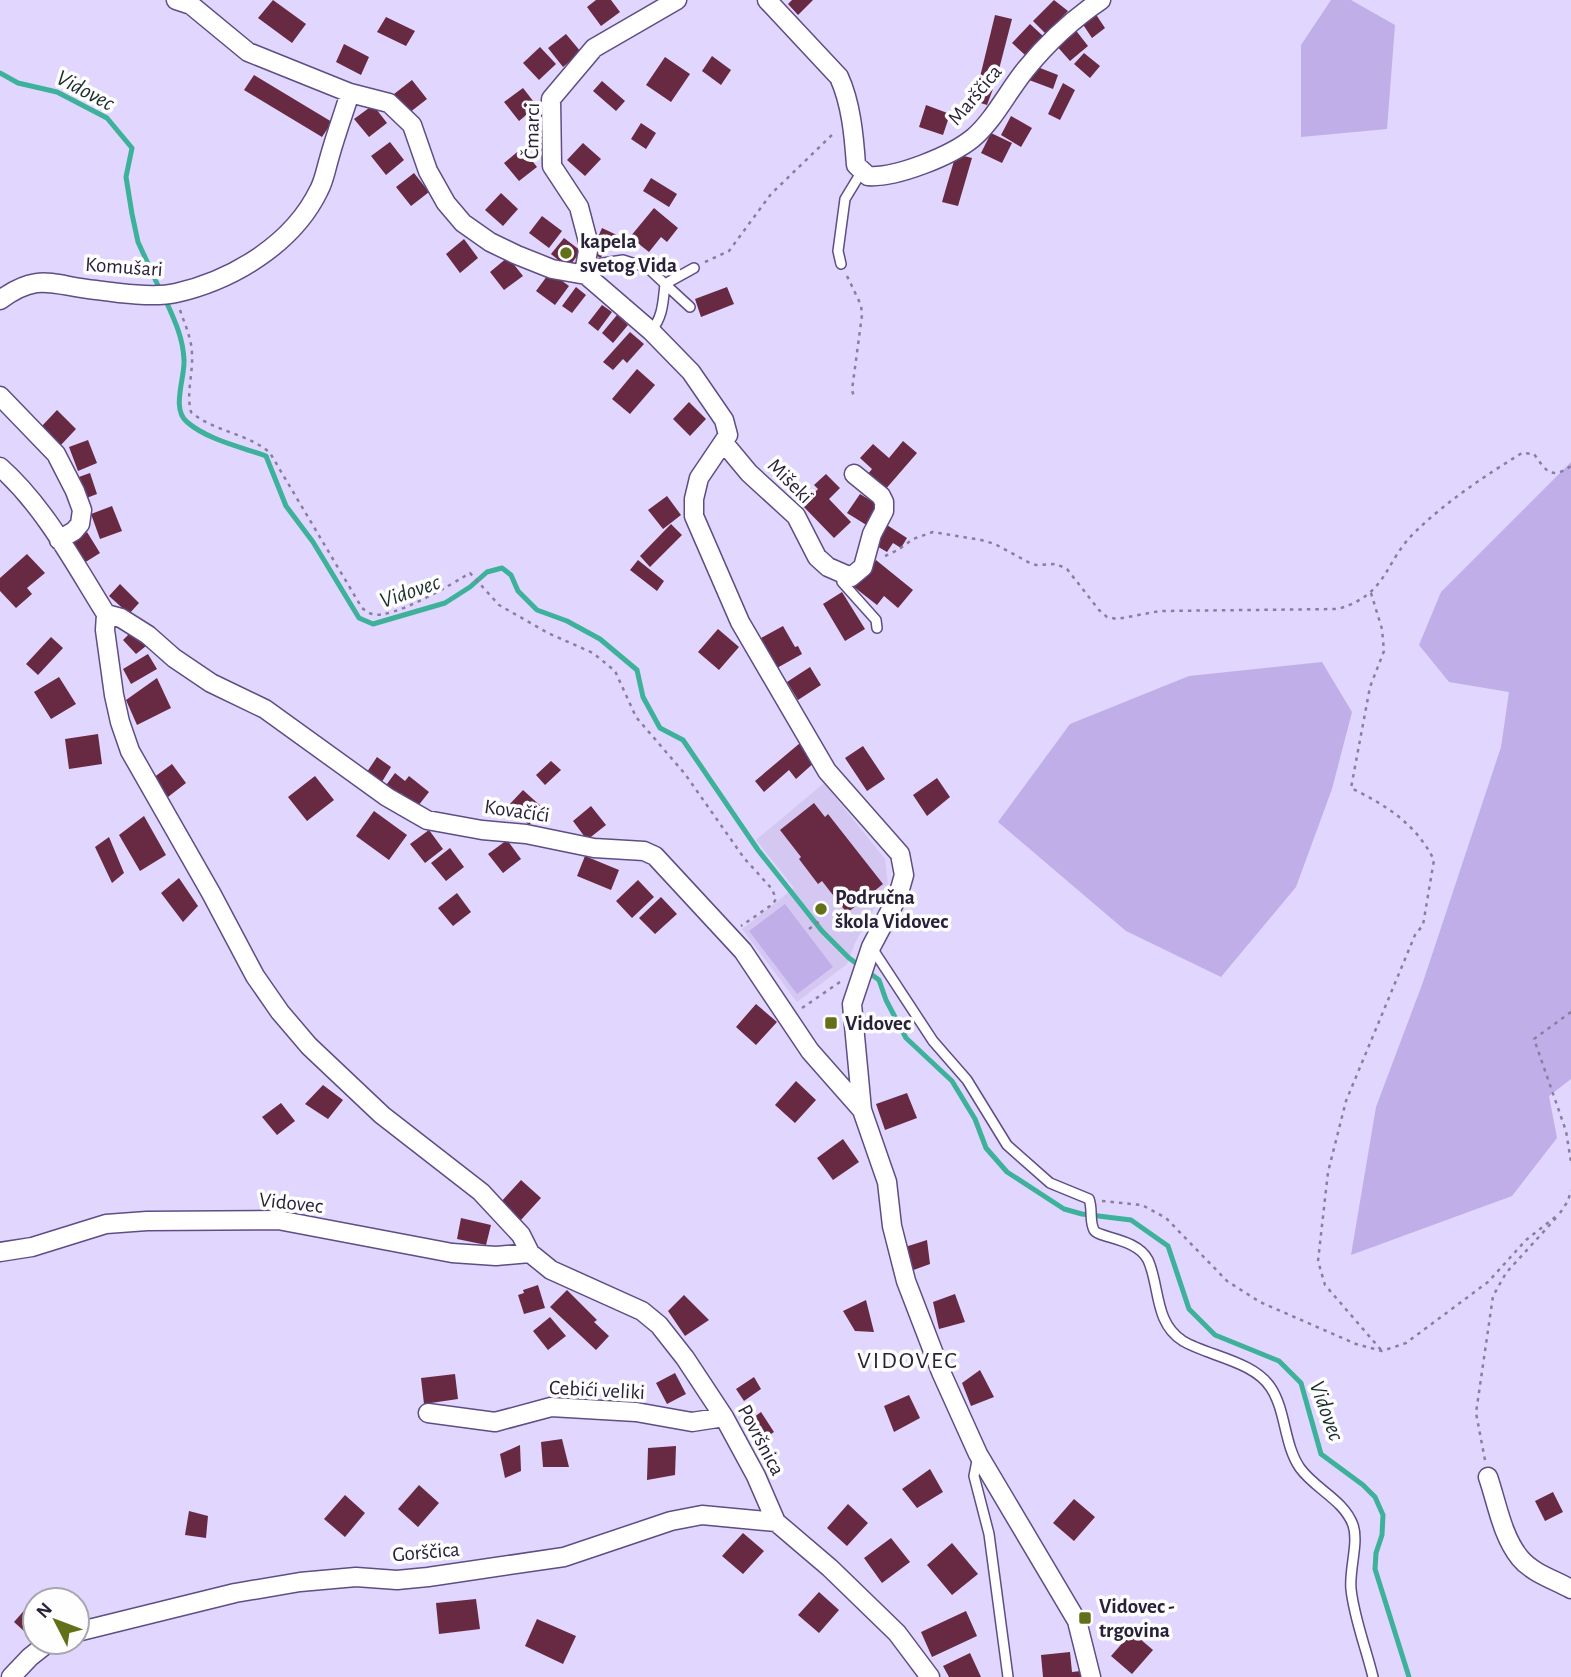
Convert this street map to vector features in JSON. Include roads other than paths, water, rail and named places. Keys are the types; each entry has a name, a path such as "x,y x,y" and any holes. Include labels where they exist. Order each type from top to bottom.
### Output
{"street":[{"path":"176,0 191,5 248,52 349,93 389,103 412,125 428,170 446,203 463,223 490,242 517,255 552,269 585,274 651,331 691,372 724,420 728,435 699,478 694,499 694,516 740,622 827,771 900,855 904,875 898,896 864,966 852,1004 862,1110 887,1182 892,1226 906,1281 941,1372 978,1454 1077,1622 1091,1677"},
{"name":"Čmarci","path":"585,274 589,245 579,207 552,166 551,99 594,48 677,0"},
{"path":"766,0 839,76 854,136 856,165 862,171"},
{"name":"Marščica","path":"862,171 868,176 888,175 935,158 974,137 1040,53 1056,36 1101,0"},
{"name":"Komušari","path":"0,300 17,288 33,282 94,290 172,294 217,280 263,256 295,226 319,190 349,93"},
{"path":"0,396 56,454 75,491 82,510 80,524 59,540"},
{"name":"Mišeki","path":"724,443 749,474 796,516 817,556 842,574"},
{"path":"0,467 23,488 106,614 105,630 114,695 130,751 255,976 280,1012 309,1046 382,1115 481,1192 506,1216 521,1235 530,1253"},
{"path":"842,574 851,577 857,575 863,567 872,534 884,511 881,496 854,474"},
{"name":"Kovačići","path":"106,614 121,618 148,635 174,658 211,683 265,709 387,797 427,820 482,830 526,834 594,848 644,851 663,863 743,951 810,1051 862,1110"},
{"name":"Vidovec","path":"0,1252 32,1247 106,1224 278,1220 452,1253 496,1256 530,1253"},
{"name":"Površnica","path":"530,1253 551,1270 642,1311 659,1325 685,1358 724,1417 756,1476 776,1522 830,1568 897,1633 930,1677"},
{"name":"Cebići veliki","path":"428,1413 495,1422 551,1407 636,1412 692,1422 724,1417"},
{"path":"1488,1477 1505,1530 1520,1558 1534,1570 1571,1589"},
{"name":"Gorščica","path":"91,1629 235,1593 300,1582 356,1577 397,1580 564,1557 671,1521 702,1515 776,1522"},
{"path":"11,1677 33,1656"}],"lane":[{"path":"841,264 838,251 845,199 862,171"},
{"path":"585,274 597,264 623,260 648,268 690,307"},
{"path":"665,284 694,268"},
{"path":"651,331 662,313 665,284"},
{"path":"842,574 842,582 876,620 877,628"},
{"path":"864,966 967,1080 1007,1145 1050,1183 1090,1202 1092,1224 1099,1236 1116,1237 1134,1246 1147,1258 1168,1326 1182,1340 1258,1374 1272,1388 1298,1466 1347,1511 1354,1529 1351,1589 1373,1677"},
{"path":"978,1454 974,1476 989,1534 1007,1677"}],"waterway":[{"name":"Vidovec","path":"0,73 18,83 57,92 107,118 132,148 126,177 132,214 138,242 160,290"},
{"name":"Vidovec","path":"165,299 182,344 184,367 179,401 182,416 205,434 266,456 286,506 313,542 359,618 373,624 445,603 487,572 502,568 511,575 518,591 537,610 567,621 600,639 637,670 643,697 660,728 683,740 758,850 822,931 849,958 879,980 906,1038 952,1081 975,1119 986,1148 1007,1172 1064,1209 1131,1220 1168,1246 1189,1309 1215,1335 1279,1361 1301,1383 1321,1454 1363,1485 1375,1497 1383,1515 1375,1569 1409,1677"}],"place":[{"name":"kapela svetog Vida","path":"566,253"},
{"name":"Područna škola Vidovec","path":"821,909"},
{"name":"Vidovec","path":"831,1023"},
{"name":"Vidovec - trgovina","path":"1085,1618"}],"district":[{"name":"VIDOVEC","path":"908,1361"}]}
